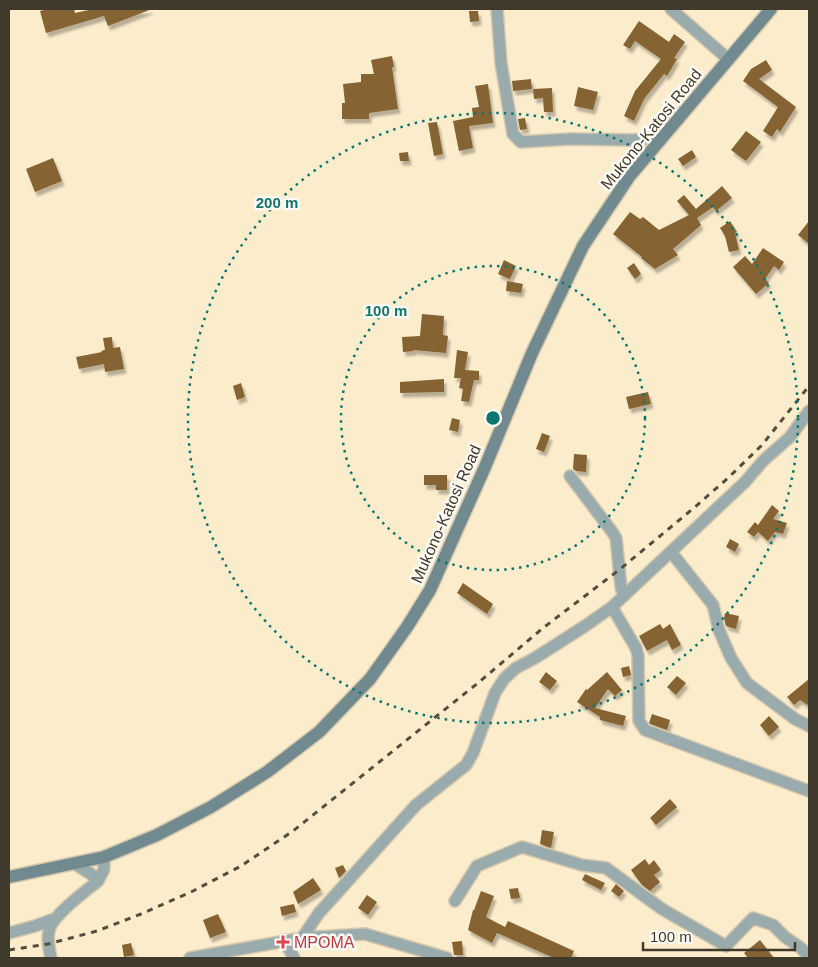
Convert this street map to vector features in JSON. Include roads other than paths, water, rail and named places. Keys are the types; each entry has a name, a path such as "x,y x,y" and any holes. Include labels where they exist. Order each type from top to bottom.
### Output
{"main road":[{"name":"Mukono-Katosi Road","path":"9,877 104,857 157,835 211,808 267,772 319,732 370,680 430,590 486,467 532,354 583,246 629,177 771,9"}],"street":[{"path":"497,9 501,63 513,134 521,142 570,139 660,139"},
{"path":"670,9 728,59"},
{"path":"302,938 319,913 416,805 466,765 473,753 495,693 504,679 516,668 612,608 790,437 809,411"},
{"path":"570,476 616,538 621,587 624,596"},
{"path":"671,552 713,605 719,630 731,658 747,682 795,719 809,726"},
{"path":"612,608 636,648 638,655 639,721 645,730 809,791"},
{"path":"455,901 477,866 522,846 582,864 606,868 662,909 726,946 753,918 773,925 809,957"},
{"path":"9,933 35,926 54,918 98,881 104,869 104,857"},
{"path":"75,864 98,881"},
{"path":"51,958 48,944 49,929 54,918"},
{"path":"190,958 284,940 365,934 447,958"},
{"path":"284,940 294,958"}],"railway":[{"path":"9,950 48,944 97,931 141,914 191,892 241,866 293,831 695,507 762,445 809,386"}],"place":[{"name":"MPOMA","path":"283,942"}]}
